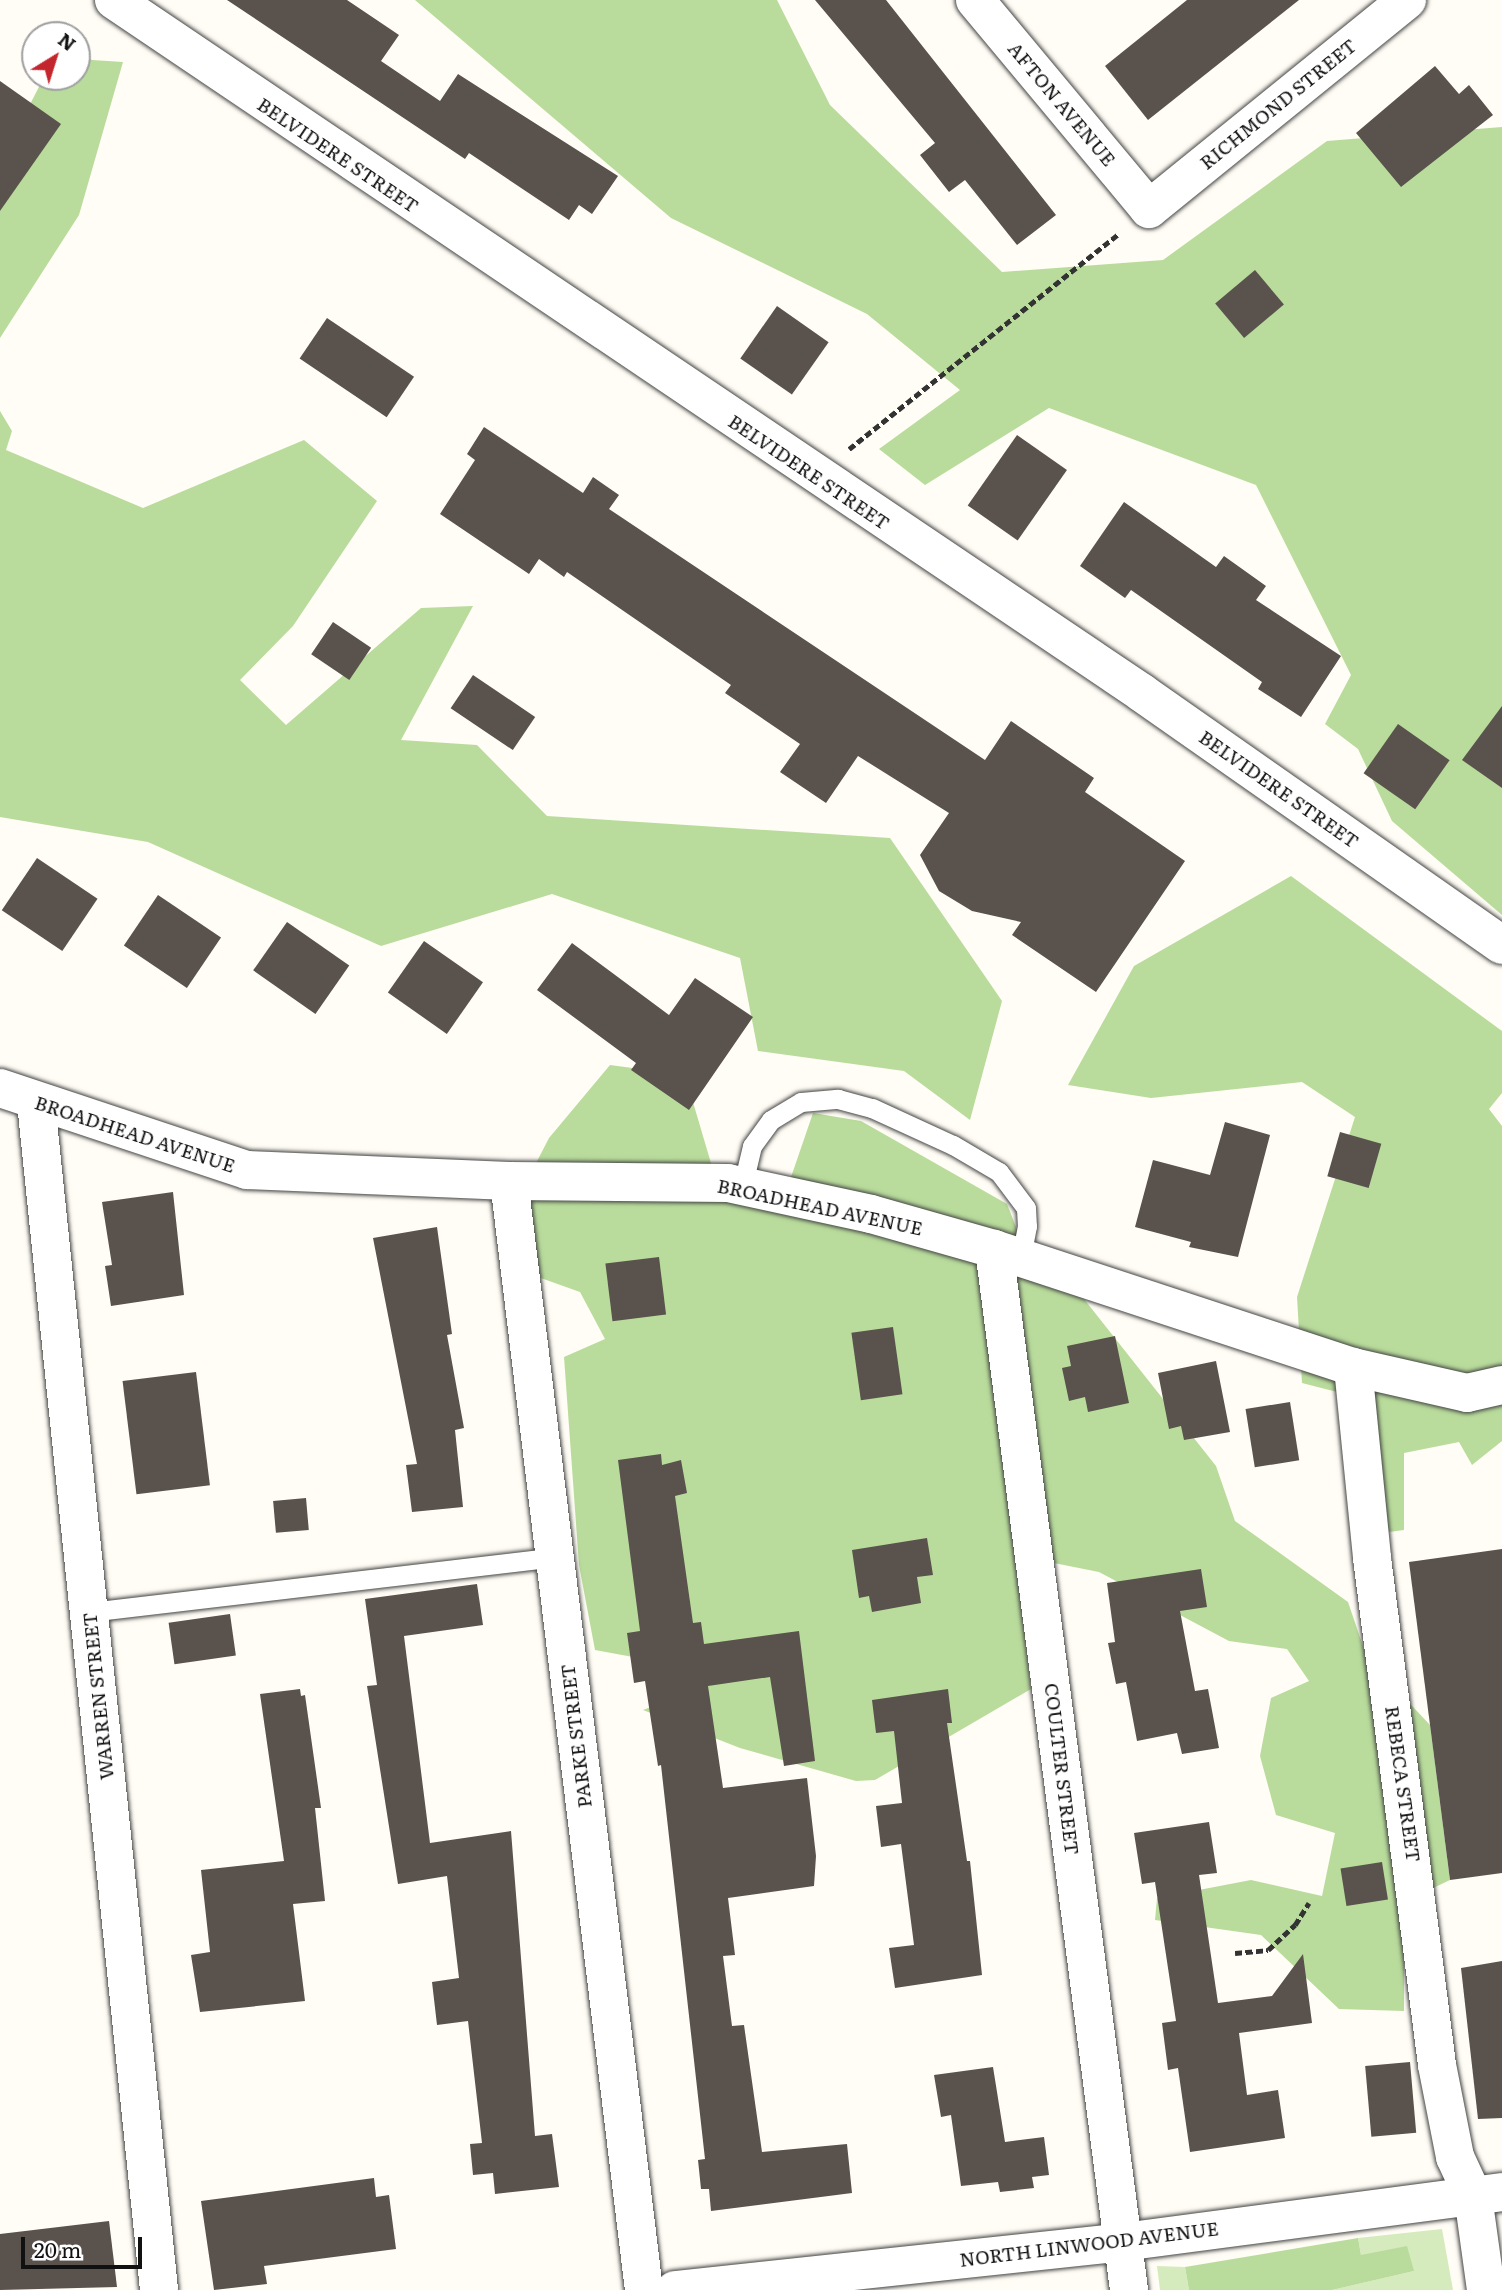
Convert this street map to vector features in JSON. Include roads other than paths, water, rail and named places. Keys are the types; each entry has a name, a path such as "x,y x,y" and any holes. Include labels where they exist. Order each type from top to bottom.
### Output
{"street":[{"name":"BELVIDERE STREET","path":"114,0 1142,693 1502,945"},
{"name":"AFTON AVENUE","path":"975,0 1149,209"},
{"name":"RICHMOND STREET","path":"1149,209 1407,0"},
{"name":"BROADHEAD AVENUE","path":"0,1088 36,1103 247,1170 509,1181 728,1184 871,1214 1007,1253 1353,1367 1467,1393 1502,1385"},
{"name":"WARREN STREET","path":"36,1103 159,2290"},
{"name":"PARKE STREET","path":"509,1181 644,2290"},
{"name":"COULTER STREET","path":"1007,1253 1129,2290"},
{"name":"REBECA STREET","path":"1353,1367 1372,1558 1437,2065 1455,2157 1488,2194 1486,2290"},
{"name":"NORTH LINWOOD AVENUE","path":"675,2290 1124,2242 1488,2194"}],"lane":[{"path":"742,1188 752,1146 771,1120 801,1102 838,1099 872,1108 953,1145 999,1172 1026,1208 1027,1226 1007,1253"},
{"path":"89,1612 555,1557"}]}
